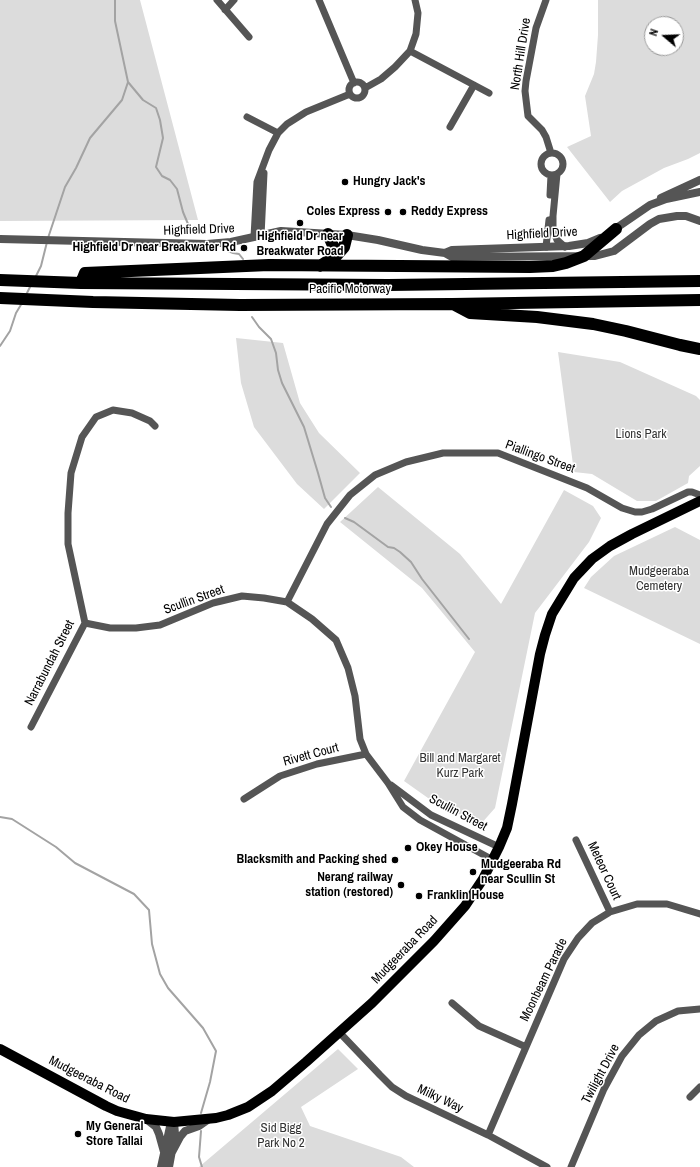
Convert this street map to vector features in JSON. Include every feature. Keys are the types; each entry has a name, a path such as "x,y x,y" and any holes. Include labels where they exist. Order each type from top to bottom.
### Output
{"highway":[{"path":"81,283 85,273 269,265 530,267 561,264 584,256 616,229"},
{"path":"328,234 337,256"},
{"path":"319,266 337,256 344,247 347,235"},
{"name":"Pacific Motorway","path":"6,281 81,283 388,285 700,281"},
{"name":"Pacific Motorway","path":"2,298 240,305 452,304 700,300"},
{"path":"452,304 470,313 537,317 593,324 700,349"}],"main road":[{"name":"Mudgeeraba Road","path":"0,1049 106,1106 117,1111 146,1119 173,1122 228,1116 248,1107 272,1092 372,1003 434,941 465,906 483,879 507,828 544,635 555,608 574,578 592,559 610,546 695,504 700,496"}],"street":[{"path":"217,0 249,37"},
{"path":"225,10 234,0"},
{"path":"319,0 354,83"},
{"path":"350,94 356,98 361,97 365,92 365,88 381,79 410,51 416,34 418,13 415,0"},
{"name":"North Hill Drive","path":"546,0 536,28 525,91 528,116 542,130 551,153 559,156 563,162 562,170 554,175"},
{"path":"410,51 489,93"},
{"path":"350,94 350,86 354,83 360,82 365,88"},
{"path":"450,127 474,85"},
{"path":"258,236 264,165 269,150 278,133 287,124 306,112 350,94"},
{"path":"247,116 278,133"},
{"path":"551,153 544,157 541,163 546,174 554,175"},
{"name":"North Hill Drive","path":"554,175 553,229 557,240 565,247"},
{"name":"North Hill Drive","path":"546,247 554,175"},
{"path":"650,205 672,192 700,180"},
{"name":"Highfield Drive","path":"445,254 452,250 565,247 593,242 616,229 650,205 666,199 700,192"},
{"name":"Highfield Drive","path":"0,239 207,244 231,242 281,232 347,235 445,254 452,257 584,256 602,255 614,251 650,224 665,218 686,216 700,221"},
{"path":"546,247 556,256"},
{"name":"Narrabundah Street","path":"32,727 85,623 68,544 70,473 82,437 96,417 113,410 132,414 150,421 155,426"},
{"name":"Piallingo Street","path":"287,602 326,524 350,495 376,475 406,462 444,453 498,453 587,488 622,508 634,512 642,512 652,509 688,492 692,492 700,496"},
{"name":"Scullin Street","path":"85,623 110,628 136,628 160,625 213,603 242,596 287,602 312,619 336,640 348,668 355,696 360,739 366,754 388,783 403,807 420,820 493,860"},
{"name":"Rivett Court","path":"244,799 280,776 317,764 366,754"},
{"name":"Scullin Street","path":"388,783 431,815 499,847"},
{"name":"Meteor Court","path":"576,840 610,912"},
{"name":"Moonbeam Parade","path":"488,1135 564,959 578,938 592,923 610,912 637,904 667,904 700,914"},
{"path":"452,1003 480,1026 526,1047"},
{"name":"Twilight Drive","path":"571,1167 604,1089 622,1056 639,1035 656,1021 678,1011 700,1009"},
{"name":"Milky Way","path":"339,1032 392,1087 406,1096 488,1135 546,1167"},
{"path":"690,1097 700,1087"},
{"path":"146,1119 156,1127 168,1152 169,1167"},
{"path":"168,1152 185,1131 199,1126 209,1119"},
{"path":"161,1167 175,1134 173,1122"}],"green space":[{"path":"0,0 140,0 198,220 0,221"},
{"path":"598,0 700,0 700,153 664,168 622,191 610,202 567,147 591,136 585,96 594,74 596,62"},
{"path":"236,338 283,343 300,403 319,433 360,473 324,509 297,484 254,427 241,383"},
{"name":"Lions Park","path":"558,352 620,362 696,396 700,400 700,466 689,476 688,483 656,501 637,501 592,474 574,472"},
{"name":"Bill and Margaret Kurz Park","path":"378,487 460,554 501,604 564,490 593,506 601,518 589,542 535,613 495,808 480,825 428,798 404,781 475,652 422,588 340,522"},
{"name":"Mudgeeraba Cemetery","path":"675,527 700,540 700,644 584,588 591,577 614,556"},
{"name":"Sid Bigg Park No 2","path":"338,1049 358,1069 301,1107 310,1126 401,1157 414,1167 199,1167"}],"waterway":[{"path":"48,238 65,187 90,138 122,100 128,82 115,21 115,0"},
{"path":"128,82 143,100 156,108 163,138 156,167 162,176 170,180 177,189 188,224 195,231"},
{"path":"35,278 41,266 47,242"},
{"path":"228,251 239,254 243,259"},
{"path":"26,295 31,285"},
{"path":"0,346 10,331 16,313 22,303"},
{"path":"252,317 259,327 271,339 276,353 278,370 282,383 304,427 325,498 331,507"},
{"path":"345,518 354,522 388,547 394,548 411,562 422,579 469,639"},
{"path":"0,817 12,819 56,847 75,863 134,894 149,910 152,944 160,974 168,988 203,1028 216,1051 210,1082 201,1113"},
{"path":"201,1131 199,1157 202,1167"}],"place":[{"name":"Hungry Jack's","path":"345,182"},
{"name":"Coles Express","path":"388,212"},
{"name":"Reddy Express","path":"403,212"},
{"name":"Highfield Dr near Breakwater Road","path":"300,223"},
{"name":"Highfield Dr near Breakwater Rd","path":"244,248"},
{"name":"Okey House","path":"408,848"},
{"name":"Blacksmith and Packing shed","path":"395,860"},
{"name":"Mudgeeraba Rd near Scullin St","path":"473,872"},
{"name":"Nerang railway station (restored)","path":"401,885"},
{"name":"Franklin House","path":"419,896"},
{"name":"My General Store Tallai","path":"78,1134"}]}
